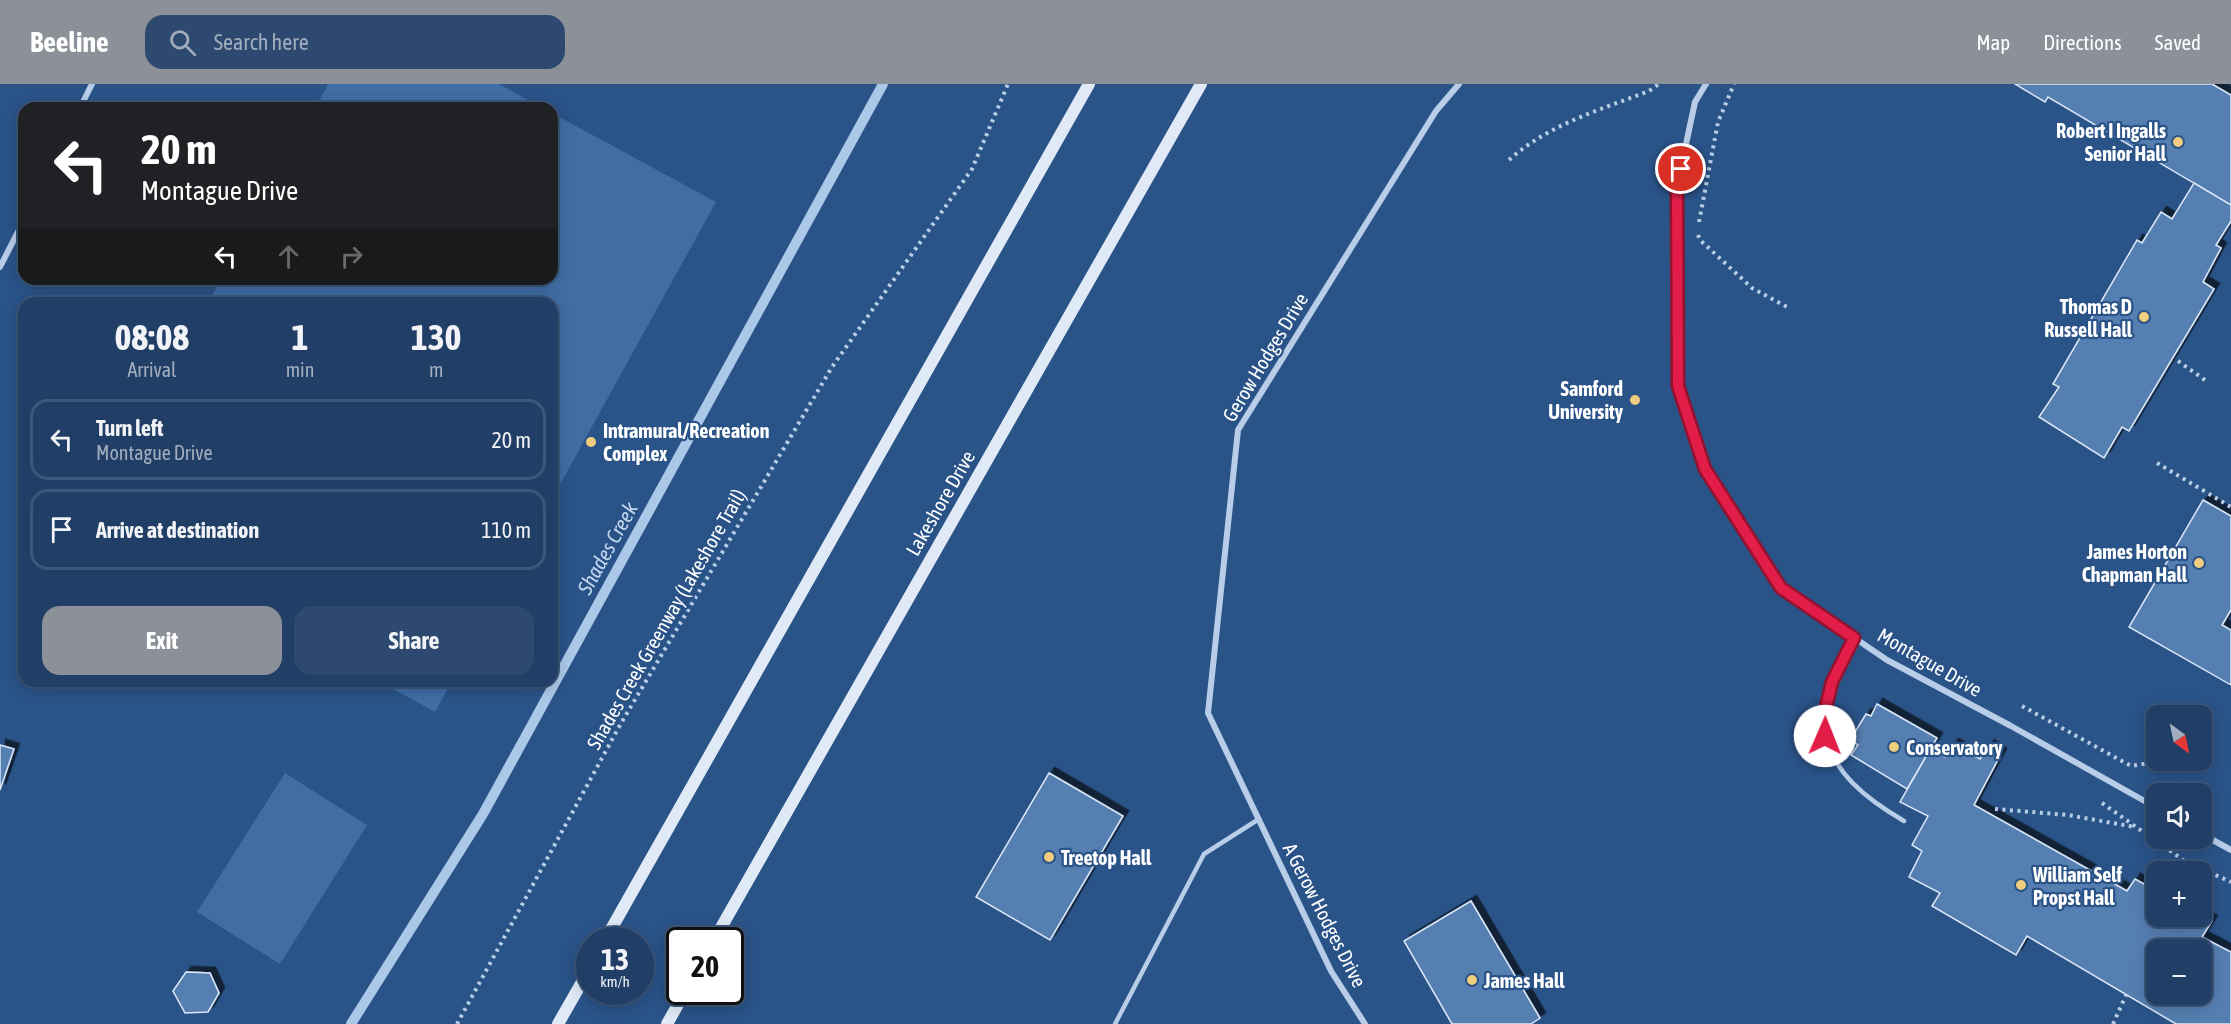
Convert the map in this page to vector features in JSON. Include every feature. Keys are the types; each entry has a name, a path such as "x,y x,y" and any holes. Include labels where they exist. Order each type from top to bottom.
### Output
{"main road":[{"path":"612,927 1089,84"},
{"name":"Lakeshore Drive","path":"721,927 1201,84"},
{"path":"558,1024 576,992"},
{"path":"667,1024 678,1005"}],"street":[{"path":"83,102 92,84"},
{"name":"Gerow Hodges Drive","path":"1259,819 1208,713 1238,430 1436,111 1459,84"},
{"name":"Montague Drive","path":"1706,84 1695,102 1677,191 1678,386 1705,469 1781,588 1887,660 2146,802"},
{"path":"0,267 18,232"},
{"name":"A Gerow Hodges Drive","path":"1259,819 1331,971 1365,1024"},
{"path":"2212,840 2231,850"}],"lane":[{"path":"1854,638 1832,682 1826,707 1825,736 1833,757 1846,775 1884,809 1904,821"},
{"path":"1115,1024 1204,854 1259,819"}],"path":[{"name":"Shades Creek Greenway (Lakeshore Trail)","path":"457,1024 620,725 832,367 972,169 1008,84"},
{"path":"1509,160 1524,146 1555,128 1648,92 1659,84"},
{"path":"1734,84 1718,122 1697,231 1700,240 1752,288 1787,307"},
{"path":"2178,362 2205,380"},
{"path":"2157,464 2231,507"},
{"path":"2022,705 2131,766 2146,764"},
{"path":"2097,800 2185,861"},
{"path":"1995,809 2068,815 2135,827"},
{"path":"2212,874 2231,882"},
{"path":"2113,1024 2126,995"}],"shaded area":[{"path":"328,84 499,84 532,102 318,102"},
{"path":"558,116 716,202 558,488 558,297 211,297 218,285 558,285"},
{"path":"390,687 449,687 435,712"},
{"path":"285,773 367,825 280,964 197,912"}],"building":[{"name":"Robert I Ingalls Senior Hall","path":"2015,84 2212,84 2231,95 2231,205 2048,97 2045,102"},
{"name":"Thomas D Russell Hall","path":"2194,183 2231,205 2231,221 2216,245 2221,248 2203,282 2214,289 2129,431 2122,427 2104,458 2039,417 2059,387 2053,384 2137,240 2142,243 2161,212 2172,219"},
{"name":"James Horton Chapman Hall","path":"2203,500 2231,516 2231,610 2222,625 2231,630 2231,685 2129,627"},
{"name":"Conservatory","path":"1877,704 1937,738 1907,789 1851,755 1858,745 1850,740 1866,714 1871,716"},
{"name":"William Self Propst Hall","path":"1953,744 1980,759 1989,745 2001,754 1974,805 2127,891 2135,879 2146,885 2146,927 2208,927 2202,937 2206,939 2146,939 2146,1005 2212,1005 2212,942 2231,952 2231,1024 2176,1024 2027,936 2016,955 1932,906 1940,893 1909,877 1922,851 1912,845 1928,816 1900,802 1931,748 1945,757"},
{"path":"0,745 14,749 0,790"},
{"name":"Treetop Hall","path":"1049,773 1123,816 1050,940 976,897"},
{"name":"James Hall","path":"1471,901 1540,1018 1531,1024 1452,1024 1404,941"},
{"path":"186,972 210,973 219,993 208,1012 185,1013 173,991"}],"waterway":[{"name":"Shades Creek","path":"558,677 883,84"},
{"name":"Shades Creek","path":"351,1024 483,814 553,687"}],"place":[{"name":"Robert I Ingalls Senior Hall","path":"2178,142"},
{"name":"Thomas D Russell Hall","path":"2144,317"},
{"name":"Samford University","path":"1635,400"},
{"name":"Intramural/Recreation Complex","path":"591,442"},
{"name":"James Horton Chapman Hall","path":"2199,563"},
{"name":"Conservatory","path":"1894,747"},
{"name":"Treetop Hall","path":"1049,857"},
{"name":"William Self Propst Hall","path":"2021,885"},
{"name":"James Hall","path":"1472,980"}],"route":[{"path":"1681,169 1677,191 1678,386 1705,469 1781,588 1854,638 1832,682 1826,707 1825,736"}]}
